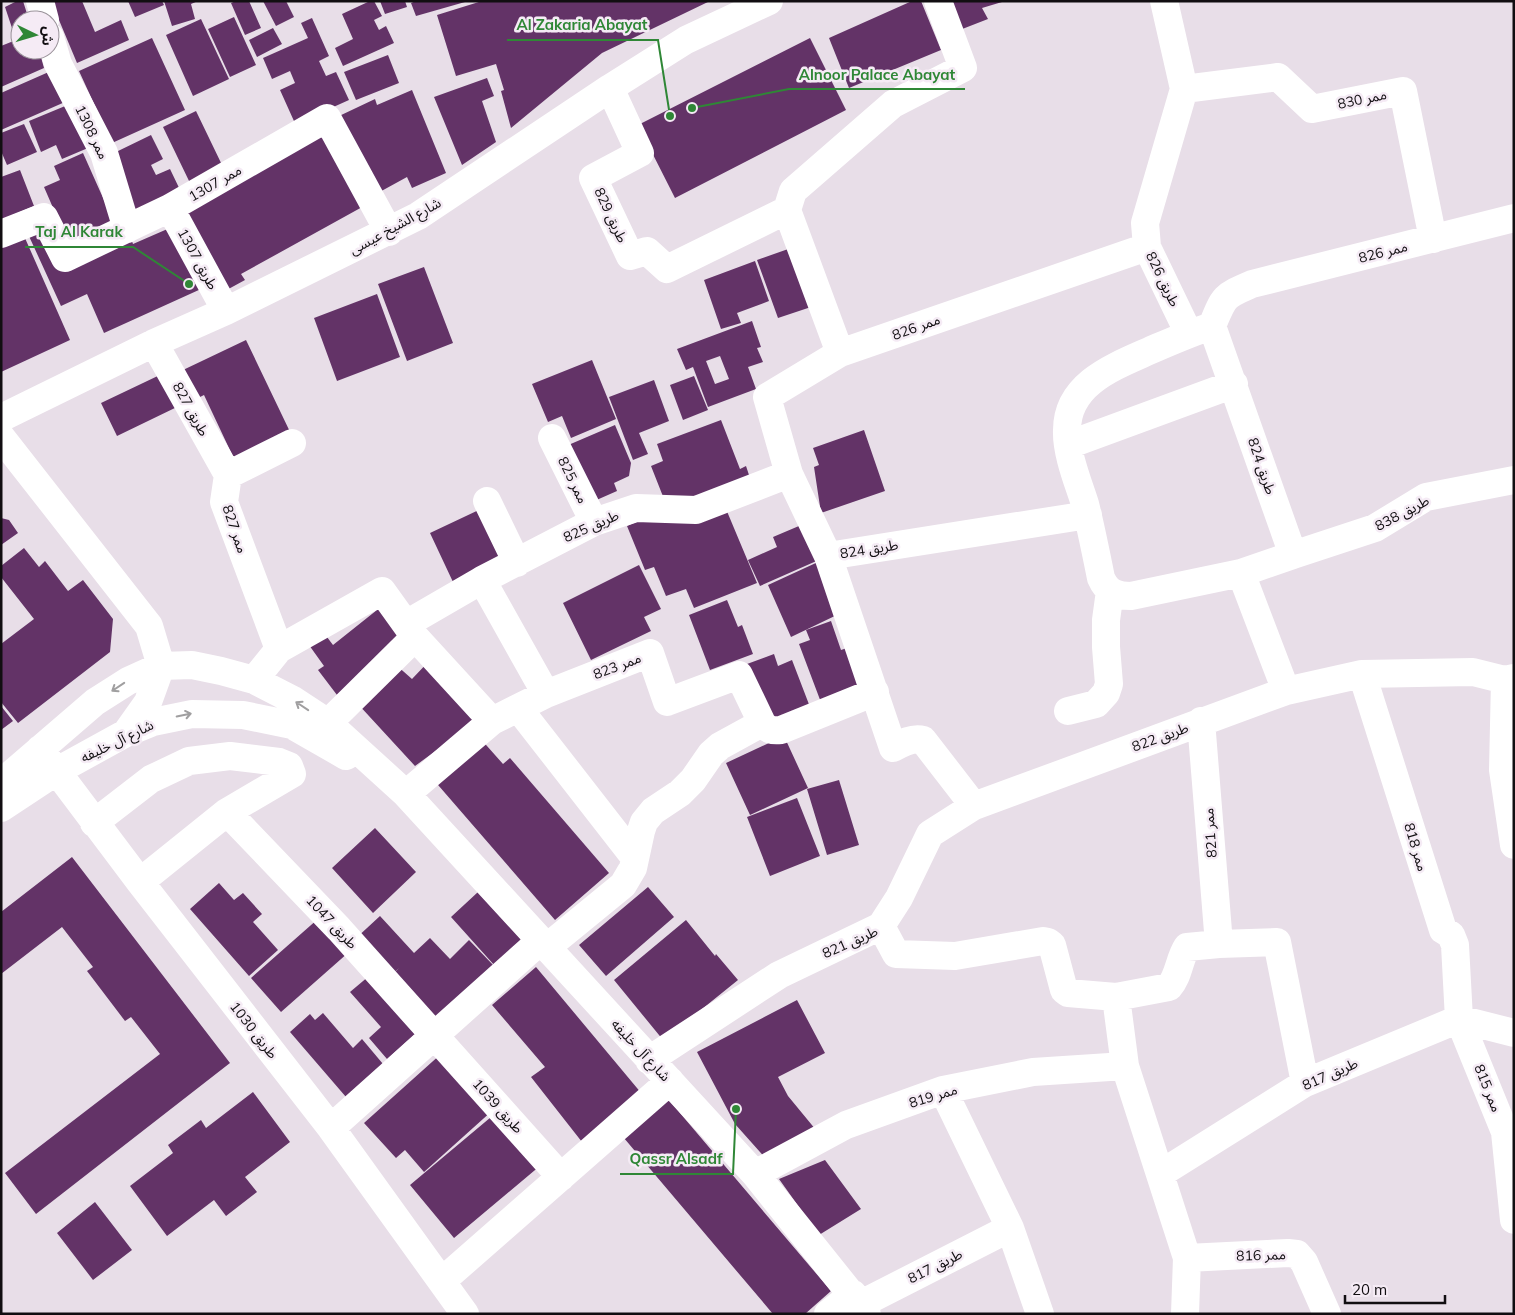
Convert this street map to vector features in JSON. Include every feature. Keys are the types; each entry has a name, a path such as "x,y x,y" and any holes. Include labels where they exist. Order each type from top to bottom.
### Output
{"street":[{"name":"شارع الشيخ عيسى","path":"1,418 389,232 418,216 610,88 686,40 770,1"},
{"path":"840,354 787,210 793,191 893,104 963,68 938,1"},
{"path":"1146,235 1184,89 1164,1"},
{"name":"ممر 1308","path":"57,60 104,153 127,229"},
{"name":"ممر 830","path":"1184,89 1278,77 1312,109 1403,91 1433,239"},
{"name":"طريق 829","path":"610,88 640,153 594,178 630,256 647,252 667,269 787,210"},
{"name":"ممر 1307","path":"1,234 44,217 65,258 170,208 328,118 389,232"},
{"name":"طريق 1307","path":"170,208 226,311"},
{"name":"ممر 826","path":"1200,330 1218,310 1228,295 1252,284 1514,218"},
{"name":"طريق 826","path":"1146,235 1200,330"},
{"name":"ممر 826","path":"789,474 767,397 840,354 1146,235"},
{"path":"1200,330 1109,368 1086,386 1076,399 1070,414 1067,430 1068,445 1088,515 1104,586 1110,592 1120,596 1131,596 1240,573 1293,555"},
{"name":"طريق 824","path":"1200,330 1234,384 1293,555"},
{"name":"طريق 827","path":"154,343 228,475"},
{"path":"1068,445 1234,384"},
{"path":"1,437 149,626 161,666 148,702 126,733"},
{"name":"ممر 825","path":"552,438 594,522"},
{"path":"228,475 292,443"},
{"name":"طريق 824","path":"789,474 828,556 892,748 918,738 923,740 974,806"},
{"name":"طريق 825","path":"328,723 410,630 482,580 594,522 636,508 696,510 789,474"},
{"name":"ممر 827","path":"228,475 224,502 279,649"},
{"name":"طريق 838","path":"1293,555 1374,528 1426,497 1514,480"},
{"path":"487,501 517,563"},
{"name":"طريق 824","path":"828,556 1088,515"},
{"path":"1240,573 1286,692"},
{"path":"482,580 546,694"},
{"path":"254,680 279,649 382,591 410,630 492,721"},
{"path":"1068,711 1096,704 1106,693 1109,684 1106,620 1110,592"},
{"name":"ممر 823","path":"406,794 492,721 546,694 650,653 667,702 739,675 762,723"},
{"name":"شارع آل خليفه","path":"1,783 96,702 128,681 161,666 192,665 221,671 254,680 293,700 328,723 406,794 755,1174 860,1304"},
{"name":"طريق 822","path":"881,926 899,898 930,834 974,806 1201,721 1286,692 1362,674 1473,672 1510,679"},
{"name":"ممر 818","path":"1362,674 1443,930 1450,935 1455,945 1459,1019"},
{"path":"1510,679 1503,770 1514,845"},
{"path":"331,1128 434,1034 543,945 623,885 630,876 644,822 653,811 680,793 693,780 703,764 720,746 762,723 766,728 773,731 781,730 874,692"},
{"path":"519,709 635,858"},
{"name":"شارع آل خليفه","path":"1,808 56,771 126,733 153,722 192,714 243,716 292,725 335,749 406,794"},
{"name":"ممر 821","path":"1201,721 1219,944"},
{"name":"طريق 1030","path":"40,749 94,823 331,1128 464,1314"},
{"path":"94,823 151,779 189,761 230,756 280,762 289,766 292,774 226,812 140,882"},
{"name":"طريق 1047","path":"226,812 339,929 434,1034"},
{"name":"طريق 821","path":"649,1060 780,975 881,926 896,954 955,956 1042,941 1048,942 1052,945 1064,990 1068,994 1116,997"},
{"path":"1185,1314 1187,1258 1125,1066 1116,997 1169,987 1174,982 1187,946 1277,942 1305,1083"},
{"path":"1459,1019 1514,1033"},
{"name":"طريق 817","path":"1160,1174 1305,1083 1459,1019"},
{"name":"ممر 815","path":"1459,1019 1510,1132 1514,1220"},
{"name":"طريق 1039","path":"434,1034 561,1177"},
{"name":"ممر 819","path":"755,1174 846,1125 944,1090 1033,1072 1125,1066"},
{"path":"442,1281 670,1081"},
{"path":"944,1090 1010,1228 1040,1314"},
{"name":"طريق 817","path":"828,1314 860,1304 1010,1228"},
{"name":"ممر 816","path":"1187,1258 1297,1254 1304,1262 1327,1314"}],"building":[{"path":"17,1 23,1 26,10 10,10 10,22 5,7"},
{"path":"51,1 82,1 95,32 121,20 129,40 77,63 60,22 60,10 55,10"},
{"path":"128,1 162,1 164,5 135,17"},
{"path":"164,1 198,1 191,4 195,19 172,26"},
{"path":"249,1 261,28 245,35 231,3"},
{"path":"263,1 286,1 294,17 276,26"},
{"path":"370,1 374,1 382,16 374,20 379,30 386,26 394,43 343,66 335,48 353,39 342,14"},
{"path":"380,1 405,1 407,7 385,14"},
{"path":"416,1 465,2 416,16 411,3"},
{"path":"482,1 710,1 602,53 511,128 501,91 504,90 496,64 456,76 437,15"},
{"path":"912,1 921,1 941,50 849,88 829,38"},
{"path":"940,1 1002,2 982,8 988,19 952,33"},
{"path":"234,17 256,65 230,77 208,29"},
{"path":"312,18 329,56 319,61 326,76 336,72 349,100 320,113 298,130 280,90 295,83 290,71 272,79 263,58 308,38 301,23"},
{"path":"201,19 229,79 193,96 166,35"},
{"path":"273,28 282,44 257,57 249,40"},
{"path":"152,38 185,110 112,143 79,71"},
{"path":"810,38 846,110 675,198 638,125"},
{"path":"10,42 10,60 42,60 44,68 1,87 1,46"},
{"path":"388,55 399,83 356,100 344,72"},
{"path":"51,71 65,102 1,130 1,93"},
{"path":"487,78 494,96 482,101 496,142 462,165 434,97"},
{"path":"412,90 446,173 412,188 407,177 376,194 337,117 375,99 377,105"},
{"path":"70,104 88,148 62,159 56,145 41,152 29,121"},
{"path":"196,111 223,167 190,183 163,127"},
{"path":"24,124 37,152 7,165 1,151 1,133"},
{"path":"326,132 364,206 241,274 245,280 223,292 180,214"},
{"path":"151,135 163,159 151,165 156,175 170,169 182,194 136,217 116,152"},
{"path":"83,153 116,227 70,247 44,187 60,180 54,166"},
{"path":"20,170 34,206 1,220 1,177"},
{"path":"43,227 62,267 130,236 133,244 172,227 201,289 104,333 87,294 61,306 28,234"},
{"path":"21,229 70,340 1,372 1,238"},
{"path":"791,248 811,307 778,318 757,260"},
{"path":"755,261 769,301 737,313 741,323 721,329 704,280"},
{"path":"424,267 453,343 407,361 378,284"},
{"path":"377,294 400,357 337,381 314,318"},
{"path":"752,321 761,347 757,348 763,362 748,367 756,389 708,407 693,367 686,370 677,349","holes":["720,356 729,379 715,384 706,361"]},
{"path":"246,340 292,436 236,463 204,395 196,399 183,370"},
{"path":"592,360 616,419 571,438 562,416 548,422 532,384"},
{"path":"164,373 179,406 117,436 101,403"},
{"path":"694,376 708,410 683,420 670,385"},
{"path":"654,380 669,421 639,433 648,454 633,460 609,397"},
{"path":"721,420 740,469 746,466 751,481 692,505 664,499 651,466 663,461 657,444"},
{"path":"615,425 631,463 629,476 614,483 617,491 592,502 566,446"},
{"path":"864,430 885,491 821,513 814,467 819,465 813,448"},
{"path":"483,508 506,557 453,582 430,533"},
{"path":"726,509 757,583 694,608 686,589 666,596 654,567 645,570 627,526 648,517"},
{"path":"1,518 9,520 18,533 1,545"},
{"path":"806,523 821,559 760,586 748,560 777,547 773,537"},
{"path":"24,548 39,567 45,561 68,591 83,580 113,619 110,652 18,723 1,702 1,644 34,619 1,577 1,566"},
{"path":"818,562 841,613 791,637 768,585"},
{"path":"639,565 661,609 644,617 651,631 591,660 563,603"},
{"path":"727,600 738,627 742,625 753,654 710,670 689,615"},
{"path":"382,606 407,640 337,695 318,670 324,666 309,645 324,633 333,645"},
{"path":"831,621 841,650 853,646 869,687 822,705 799,644 810,640 806,630"},
{"path":"774,654 778,666 792,660 810,707 770,723 747,664"},
{"path":"431,659 482,717 415,766 357,703 395,664 412,679"},
{"path":"1,706 13,721 1,730"},
{"path":"784,736 808,788 750,815 726,763"},
{"path":"479,737 503,764 510,758 609,873 555,920 432,778"},
{"path":"839,780 859,845 827,855 807,789"},
{"path":"797,798 820,856 770,876 747,817"},
{"path":"375,828 416,872 373,913 332,868"},
{"path":"72,857 230,1063 36,1214 5,1173 160,1054 131,1017 125,1021 87,971 93,967 62,927 1,974 1,912"},
{"path":"219,883 234,900 243,893 262,914 253,922 278,950 249,976 190,909"},
{"path":"648,887 674,917 606,976 579,945"},
{"path":"478,892 522,940 495,966 451,917"},
{"path":"380,916 414,953 430,938 450,959 469,940 495,967 435,1026 388,979 399,968 389,977 354,940"},
{"path":"319,918 349,952 281,1012 251,978"},
{"path":"686,920 715,956 716,954 738,980 686,1022 668,1046 614,980"},
{"path":"536,967 642,1094 582,1142 531,1077 545,1067 492,1005"},
{"path":"369,976 418,1031 387,1059 369,1038 381,1027 350,992"},
{"path":"797,1000 825,1053 778,1077 788,1096 816,1130 768,1161 735,1124 697,1052"},
{"path":"323,1013 353,1048 362,1039 383,1064 346,1097 290,1032 310,1014 315,1020"},
{"path":"442,1053 493,1110 424,1172 405,1150 396,1158 364,1123"},
{"path":"253,1092 290,1142 245,1177 257,1192 226,1216 214,1200 167,1236 130,1186 173,1153 168,1145 201,1120 206,1128"},
{"path":"663,1093 831,1291 805,1314 773,1314 618,1131"},
{"path":"497,1112 541,1165 454,1238 410,1185"},
{"path":"825,1160 861,1209 819,1235 779,1179"},
{"path":"95,1202 132,1250 93,1280 57,1233"}],"place":[{"name":"Alnoor Palace Abayat","path":"692,108"},
{"name":"Al Zakaria Abayat","path":"670,116"},
{"name":"Taj Al Karak","path":"189,284"},
{"name":"Qassr Alsadf","path":"736,1109"}]}
